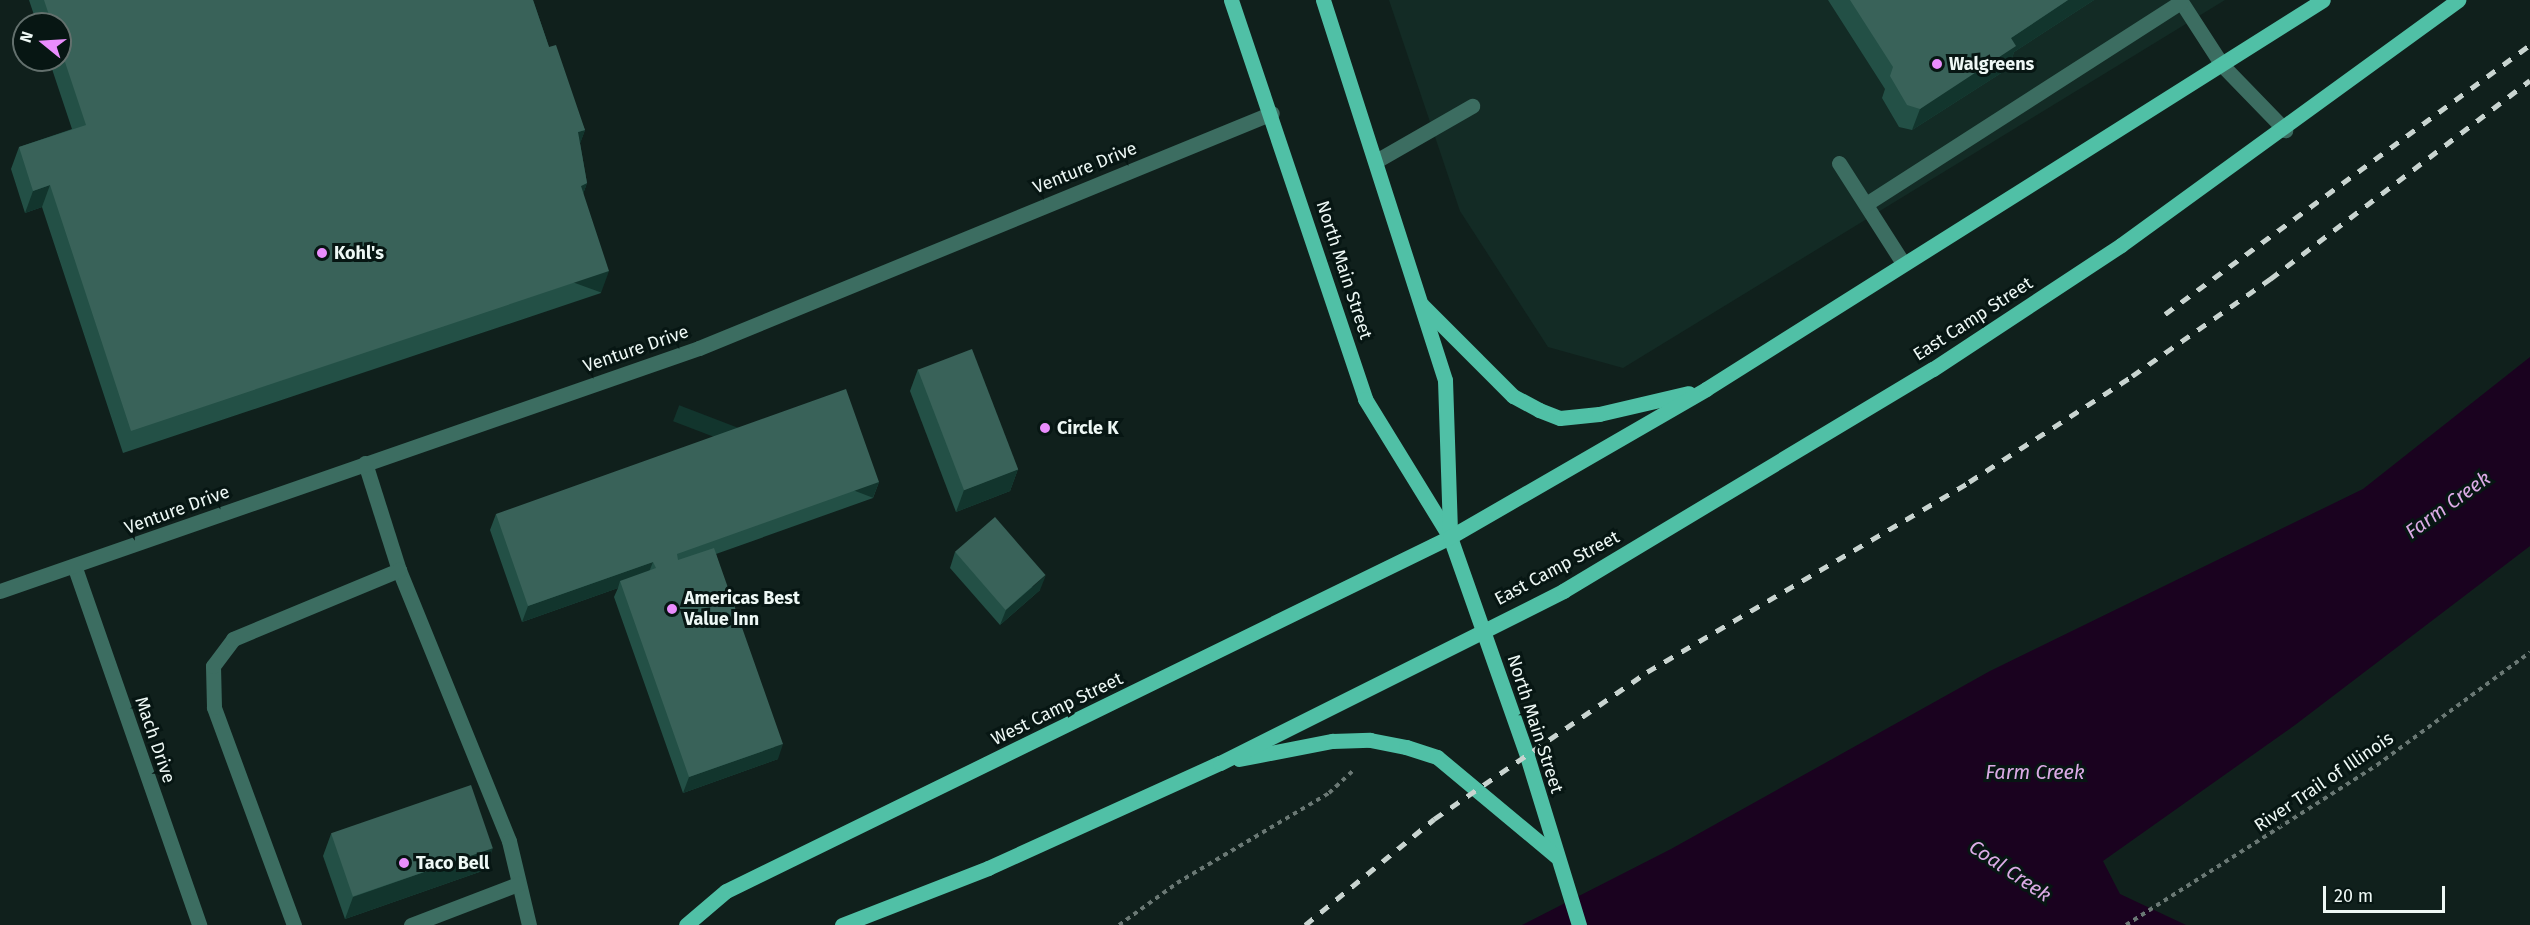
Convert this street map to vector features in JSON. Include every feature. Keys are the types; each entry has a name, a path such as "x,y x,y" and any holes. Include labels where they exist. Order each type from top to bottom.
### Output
{"main road":[{"name":"North Main Street","path":"1231,0 1272,113 1365,399 1450,537 1579,925"},
{"name":"North Main Street","path":"1323,0 1445,380 1450,537"},
{"path":"1450,537 1706,388 2323,0"},
{"name":"East Camp Street","path":"1482,630 1563,591 1933,369 2285,130 2458,0"},
{"path":"1422,305 1513,396 1560,418 1706,388"},
{"name":"West Camp Street","path":"686,925 726,891 1450,537"},
{"path":"842,925 988,868 1220,763 1482,630"},
{"path":"1220,763 1332,741 1370,740 1406,747 1437,757 1556,856"}],"street":[{"path":"1866,204 2181,1 2222,65 2285,130"},
{"path":"1376,161 1472,106"},
{"name":"Venture Drive","path":"0,591 75,568 365,463 699,348 1272,113"},
{"path":"1839,163 1903,263"},
{"path":"365,463 399,570 451,703 509,841 529,925"},
{"name":"Mach Drive","path":"75,568 199,925"},
{"path":"294,925 214,707 213,666 233,639 266,622 399,570"},
{"path":"411,925 518,884"}],"path":[{"name":"River Trail of Illinois","path":"2126,925 2168,901 2377,765 2530,652"},
{"path":"1119,925 1177,883 1329,793 1359,766"}],"shaded area":[{"path":"1389,0 2225,0 1623,368 1548,347 1460,211"}],"water":[{"name":"Farm Creek","path":"2530,357 2530,546 2295,725 2103,861 2120,894 2186,925 1522,925 1671,849 1990,671 2363,489"}],"building":[{"name":"Kohl's","path":"44,0 533,0 549,47 556,45 585,130 578,132 587,183 581,186 609,271 131,431 50,185 33,191 19,147 86,125 68,72 72,72 72,12 48,12"},
{"name":"Walgreens","path":"1850,0 2068,0 2011,38 2016,46 1920,109 1907,105 1890,76 1893,67"},
{"path":"972,349 1018,469 964,490 918,370"},
{"name":"Americas Best Value Inn","path":"846,389 879,482 677,554 678,560 714,548 783,744 689,777 620,581 656,568 653,562 528,606 496,514"},
{"path":"995,517 1046,575 1006,610 955,552"},
{"name":"Taco Bell","path":"471,785 493,848 353,897 331,833"}],"railway":[{"path":"2165,314 2530,45"},
{"path":"1305,925 1434,819 1647,672 1969,482 2132,376 2270,279 2530,80"}],"place":[{"name":"Walgreens","path":"1937,64"},
{"name":"Kohl's","path":"322,253"},
{"name":"Circle K","path":"1045,428"},
{"name":"Americas Best Value Inn","path":"672,609"},
{"name":"Taco Bell","path":"404,863"}],"water label":[{"name":"Coal Creek","path":"2010,871"}]}
